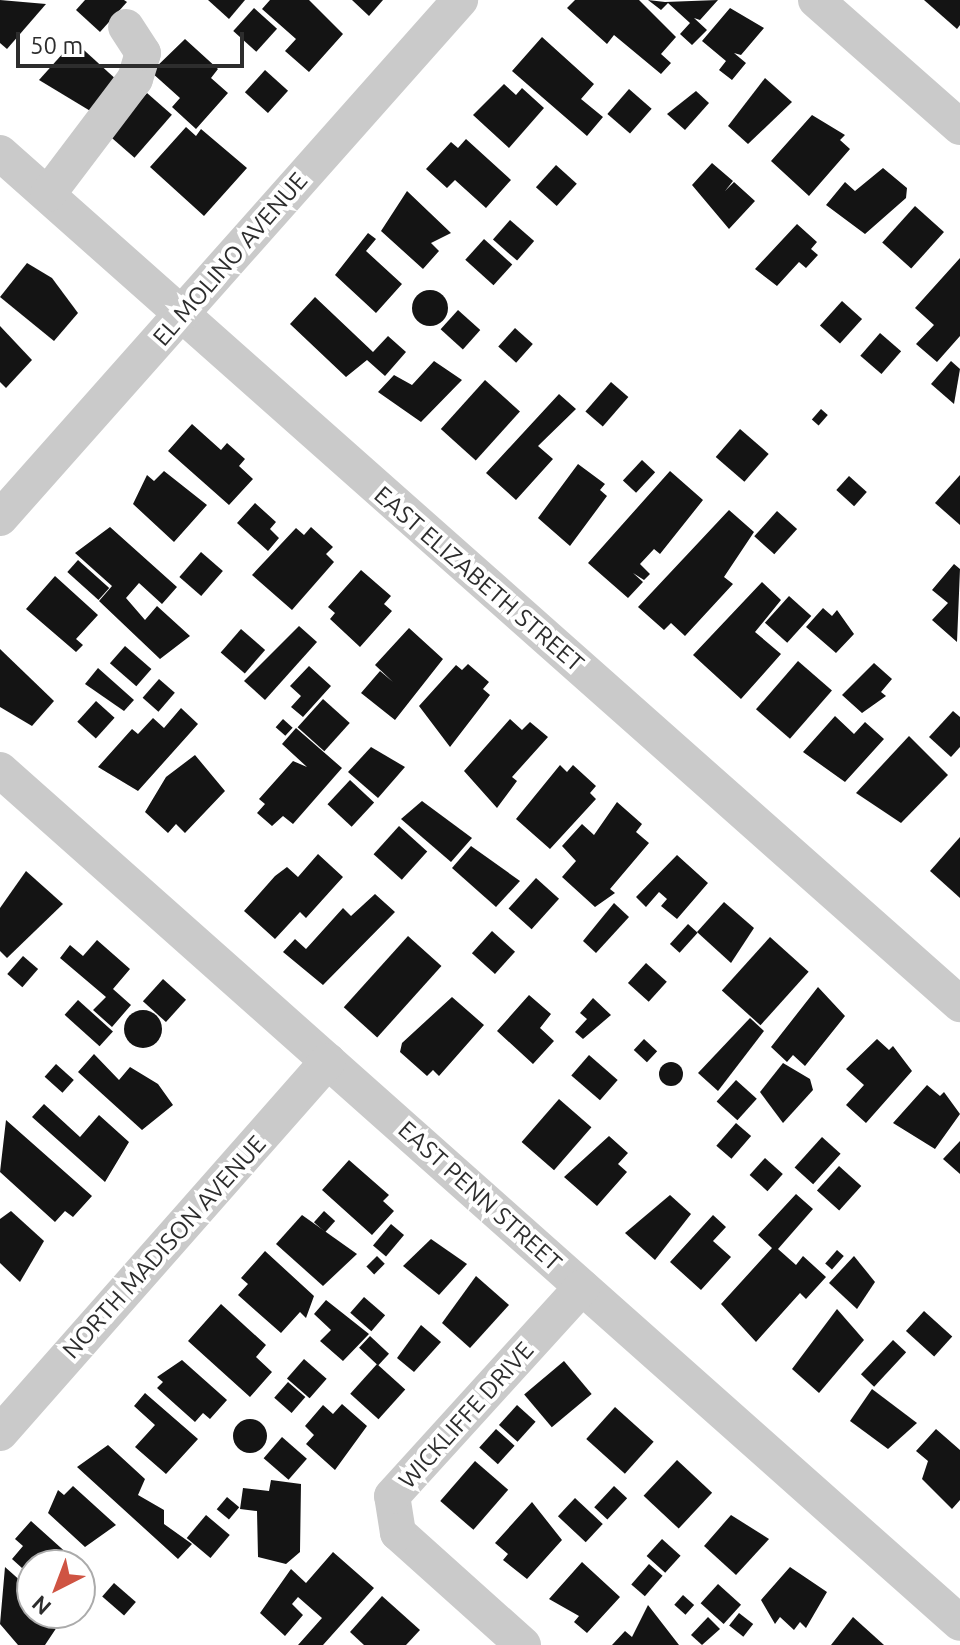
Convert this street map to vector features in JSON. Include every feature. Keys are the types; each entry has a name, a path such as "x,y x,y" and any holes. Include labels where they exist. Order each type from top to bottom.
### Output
{"street":[{"name":"EL MOLINO AVENUE","path":"0,518 460,0"},
{"path":"816,0 960,127"},
{"path":"48,194 135,79 143,53 126,27"},
{"name":"EAST ELIZABETH STREET","path":"0,153 960,1004"},
{"name":"EAST PENN STREET","path":"0,770 960,1623"},
{"name":"NORTH MADISON AVENUE","path":"0,1433 328,1061"},
{"name":"WICKLIFFE DRIVE","path":"523,1645 398,1533 392,1496 582,1287"}],"building":[{"path":"0,0 46,4 7,49 0,43"},
{"path":"85,0 127,2 100,32 76,10"},
{"path":"208,0 245,0 229,19"},
{"path":"270,0 309,0 343,34 309,72 285,51 296,39 262,9"},
{"path":"352,0 383,0 369,16"},
{"path":"575,0 639,0 676,37 661,54 671,63 661,74 614,35 607,44 567,8"},
{"path":"648,0 718,0 700,20 694,18 707,30 692,45 680,34 690,23 668,3 661,10"},
{"path":"924,0 960,0 960,25 957,29"},
{"path":"254,8 277,29 256,52 233,31"},
{"path":"730,8 764,28 741,55 734,53 746,63 732,80 719,70 726,61 702,41"},
{"path":"542,37 594,84 581,99 603,117 587,136 512,71"},
{"path":"185,39 218,69 211,78 228,93 196,129 172,107 180,98 151,72"},
{"path":"74,41 119,82 92,112 39,80"},
{"path":"265,70 288,91 268,113 245,92"},
{"path":"765,78 792,102 748,144 728,126"},
{"path":"504,84 516,95 522,88 544,108 509,148 473,115"},
{"path":"629,89 652,109 630,134 607,114"},
{"path":"696,91 709,103 685,130 667,114"},
{"path":"147,93 172,115 135,158 110,136"},
{"path":"812,115 845,135 840,140 850,149 809,196 771,161"},
{"path":"186,127 196,136 201,129 247,168 204,216 150,167"},
{"path":"466,139 511,180 486,208 455,180 447,188 426,169 451,142 458,148"},
{"path":"712,163 733,181 725,191 734,182 755,201 729,229 692,185"},
{"path":"556,165 577,184 557,206 536,187"},
{"path":"883,168 907,188 906,198 865,234 826,205 845,182 855,191"},
{"path":"407,191 451,233 431,243 439,251 423,269 381,231"},
{"path":"915,206 944,232 911,269 882,242"},
{"path":"510,220 534,241 517,261 493,240"},
{"path":"797,224 817,242 811,249 818,255 806,268 799,262 777,286 755,269"},
{"path":"368,233 376,239 366,251 402,284 376,313 335,275"},
{"path":"484,239 512,264 494,285 465,260"},
{"path":"960,258 960,336 937,362 916,344 934,325 915,308"},
{"path":"27,263 52,278 78,313 54,341 0,297"},
{"path":"430,290 443,295 448,308 443,321 430,326 417,321 412,308 417,295"},
{"path":"315,297 373,352 388,336 406,352 385,376 367,360 346,377 290,324"},
{"path":"842,301 862,319 840,344 820,326"},
{"path":"458,310 480,330 463,349 441,329"},
{"path":"0,326 32,360 6,388 0,382"},
{"path":"515,328 533,344 516,363 498,347"},
{"path":"880,333 901,351 881,374 860,356"},
{"path":"434,361 462,380 421,422 378,392 394,375 412,385"},
{"path":"951,361 960,369 954,404 931,384"},
{"path":"485,380 520,411 476,460 441,429"},
{"path":"611,382 628,397 603,427 585,411"},
{"path":"559,394 576,409 538,446 553,459 516,500 486,473"},
{"path":"821,409 828,415 819,425 812,420"},
{"path":"192,424 221,450 227,443 245,459 239,466 253,479 229,505 168,451"},
{"path":"740,429 769,454 744,482 716,457"},
{"path":"642,460 655,472 636,493 623,480"},
{"path":"578,464 605,484 600,490 607,496 570,546 538,518"},
{"path":"164,471 207,505 174,542 133,504 147,475 154,481"},
{"path":"670,471 703,500 660,554 654,549 640,564 650,574 644,580 633,573 643,582 628,598 588,563"},
{"path":"960,475 960,525 935,503"},
{"path":"849,476 867,492 854,506 836,490"},
{"path":"255,503 276,522 270,529 279,538 268,551 237,523"},
{"path":"729,510 754,532 724,577 733,584 685,636 671,623 664,630 638,607"},
{"path":"777,511 797,529 774,554 754,536"},
{"path":"110,527 177,587 162,604 139,583 126,598 145,620 157,606 190,636 160,659 99,601 112,586 75,553"},
{"path":"311,527 333,547 326,554 334,562 292,610 252,575 296,528 304,535"},
{"path":"201,552 223,571 201,596 179,577"},
{"path":"78,560 109,588 99,600 67,572"},
{"path":"954,564 960,569 957,642 932,620 948,603 932,590"},
{"path":"361,570 391,596 384,604 392,611 360,647 330,619 335,613 328,607"},
{"path":"55,576 98,615 76,639 83,645 76,652 26,609"},
{"path":"762,582 781,600 755,632 781,654 741,699 693,655"},
{"path":"789,596 811,616 787,643 765,623"},
{"path":"823,608 832,616 837,610 854,634 836,653 806,627"},
{"path":"299,626 317,642 265,700 244,681"},
{"path":"409,628 443,659 395,720 361,693 380,671 393,682 375,665"},
{"path":"241,629 265,650 245,673 221,652"},
{"path":"125,646 151,669 136,686 110,663"},
{"path":"0,649 54,701 32,726 0,707"},
{"path":"798,661 832,691 790,739 756,709"},
{"path":"874,663 892,679 881,692 886,696 862,713 842,695"},
{"path":"468,664 489,682 483,689 490,695 450,747 419,706 456,665 462,670"},
{"path":"309,666 331,686 303,717 291,707 301,696 290,686"},
{"path":"98,668 134,700 124,711 85,684"},
{"path":"159,679 175,693 158,712 143,698"},
{"path":"323,699 350,723 324,751 298,727"},
{"path":"96,701 115,718 96,739 77,722"},
{"path":"181,708 198,724 138,791 98,767 132,729 138,734 153,718 164,728"},
{"path":"953,711 960,717 960,747 951,757 929,737"},
{"path":"835,716 854,734 865,722 884,739 845,782 803,752"},
{"path":"283,719 293,728 285,736 276,727"},
{"path":"510,719 522,730 530,722 548,737 512,777 517,781 497,808 464,771"},
{"path":"296,728 342,768 293,824 283,816 272,826 257,813 265,804 259,799 293,761 307,767 282,744"},
{"path":"909,736 948,775 901,823 856,793"},
{"path":"371,747 405,767 378,798 348,772"},
{"path":"195,755 225,791 185,833 176,824 168,833 145,812 166,777"},
{"path":"560,765 567,772 573,765 596,786 590,793 596,799 550,849 516,819"},
{"path":"350,780 374,803 352,827 327,804"},
{"path":"422,801 472,838 451,862 401,819"},
{"path":"617,802 642,824 636,832 649,843 610,889 615,893 595,907 562,877 576,861 562,846 582,824 594,835"},
{"path":"399,826 427,851 402,880 374,854"},
{"path":"960,837 960,898 930,871"},
{"path":"471,846 520,881 496,907 452,868"},
{"path":"318,854 343,877 306,918 300,912 275,939 244,911 275,876 287,867 298,877"},
{"path":"677,855 708,883 677,919 661,906 667,899 659,892 646,907 636,897"},
{"path":"26,871 63,904 7,958 0,951 0,908"},
{"path":"536,878 559,899 532,929 509,908"},
{"path":"375,894 395,912 323,985 283,952 295,939 306,949 343,908 351,916"},
{"path":"724,902 754,928 731,963 697,932"},
{"path":"614,903 629,917 596,953 583,941"},
{"path":"688,924 698,933 680,953 670,944"},
{"path":"492,931 515,952 495,974 472,953"},
{"path":"408,936 441,966 377,1037 344,1007"},
{"path":"770,937 809,972 760,1025 722,991"},
{"path":"97,940 130,969 113,989 131,1005 112,1027 93,1010 106,997 60,958 70,945 83,956"},
{"path":"23,956 38,969 22,987 7,974"},
{"path":"646,963 667,982 649,1002 628,983"},
{"path":"163,979 186,1000 166,1022 143,1001"},
{"path":"818,987 845,1016 805,1066 793,1055 787,1062 771,1047"},
{"path":"529,995 551,1014 540,1028 554,1041 533,1064 497,1031"},
{"path":"452,997 484,1025 439,1076 433,1070 427,1076 400,1052 402,1043"},
{"path":"593,998 611,1015 583,1039 575,1032 587,1019 580,1013"},
{"path":"78,1000 113,1031 100,1046 65,1015"},
{"path":"143,1010 157,1015 162,1029 157,1043 143,1048 129,1043 124,1029 129,1015"},
{"path":"750,1018 764,1031 718,1091 698,1073"},
{"path":"644,1039 657,1051 647,1062 634,1050"},
{"path":"877,1039 889,1050 893,1046 912,1071 866,1123 846,1105 864,1085 846,1069"},
{"path":"94,1054 119,1080 130,1067 158,1084 173,1105 142,1130 78,1072"},
{"path":"589,1055 618,1080 600,1100 571,1075"},
{"path":"671,1062 680,1065 683,1074 680,1083 671,1086 662,1083 659,1074 662,1065"},
{"path":"783,1063 810,1079 813,1090 783,1123 760,1092"},
{"path":"56,1064 74,1080 62,1093 45,1077"},
{"path":"736,1080 757,1099 737,1120 717,1102"},
{"path":"927,1085 940,1096 944,1092 960,1114 935,1149 893,1123"},
{"path":"559,1099 591,1127 554,1170 522,1142"},
{"path":"44,1104 80,1137 99,1115 129,1142 105,1182 32,1117"},
{"path":"6,1120 92,1196 73,1217 65,1211 55,1222 0,1172"},
{"path":"736,1123 751,1136 731,1159 716,1146"},
{"path":"609,1136 628,1153 618,1164 627,1172 597,1206 564,1177"},
{"path":"822,1137 841,1154 813,1184 795,1167"},
{"path":"960,1141 960,1174 943,1159"},
{"path":"765,1158 783,1174 767,1191 750,1175"},
{"path":"349,1160 389,1195 383,1201 394,1211 372,1235 322,1190"},
{"path":"839,1166 861,1186 839,1211 817,1191"},
{"path":"796,1194 813,1209 778,1249 796,1265 803,1256 826,1277 806,1299 800,1293 756,1342 721,1304 772,1248 758,1235"},
{"path":"670,1195 691,1214 655,1260 625,1233"},
{"path":"11,1211 44,1241 20,1282 0,1263 0,1219"},
{"path":"324,1211 335,1221 325,1232 314,1222"},
{"path":"302,1215 357,1254 323,1286 276,1244"},
{"path":"713,1215 726,1227 713,1241 731,1257 701,1290 670,1262"},
{"path":"391,1224 404,1235 386,1256 373,1245"},
{"path":"431,1239 467,1264 439,1295 403,1266"},
{"path":"837,1250 844,1256 832,1269 825,1264"},
{"path":"265,1251 314,1296 306,1318 300,1312 281,1333 238,1295 248,1284 241,1278"},
{"path":"377,1256 385,1264 374,1274 366,1267"},
{"path":"854,1256 875,1282 857,1309 829,1283"},
{"path":"476,1276 509,1305 470,1348 442,1323"},
{"path":"364,1297 385,1315 371,1331 350,1313"},
{"path":"326,1300 369,1334 343,1361 320,1341 331,1330 314,1314"},
{"path":"221,1304 266,1345 256,1357 272,1372 250,1397 188,1341"},
{"path":"837,1309 864,1340 819,1393 792,1369"},
{"path":"924,1311 952,1336 934,1356 906,1331"},
{"path":"421,1325 441,1342 414,1372 397,1358"},
{"path":"370,1336 389,1354 378,1365 359,1348"},
{"path":"893,1340 906,1352 874,1387 861,1374"},
{"path":"304,1359 327,1379 310,1398 287,1379"},
{"path":"182,1360 227,1400 210,1419 203,1413 195,1422 157,1388 163,1382 157,1377"},
{"path":"564,1361 592,1394 552,1427 524,1394"},
{"path":"377,1364 405,1389 378,1419 350,1394"},
{"path":"288,1382 305,1397 292,1413 274,1398"},
{"path":"872,1389 917,1423 888,1449 850,1421"},
{"path":"145,1393 198,1439 166,1474 135,1447 155,1425 134,1406"},
{"path":"342,1404 367,1426 335,1470 306,1444 314,1435 305,1426 323,1405 333,1414"},
{"path":"517,1405 536,1422 518,1442 499,1425"},
{"path":"615,1407 654,1442 625,1474 586,1439"},
{"path":"250,1419 262,1424 267,1436 262,1448 250,1453 238,1448 233,1436 238,1424"},
{"path":"496,1429 515,1446 498,1464 479,1448"},
{"path":"936,1429 960,1450 960,1500 952,1509 922,1479 928,1461 916,1451"},
{"path":"282,1437 307,1459 289,1480 264,1458"},
{"path":"108,1445 145,1479 138,1495 164,1510 164,1524 192,1544 178,1559 77,1467"},
{"path":"677,1460 712,1493 679,1529 644,1496"},
{"path":"475,1461 508,1490 473,1530 440,1501"},
{"path":"271,1480 301,1484 300,1552 286,1564 258,1557 257,1511 240,1509 243,1488 269,1491"},
{"path":"73,1486 116,1525 85,1547 48,1513 58,1490 64,1495"},
{"path":"614,1486 627,1498 607,1519 594,1507"},
{"path":"227,1497 239,1507 229,1520 217,1509"},
{"path":"575,1498 603,1524 586,1542 558,1516"},
{"path":"532,1502 562,1540 527,1579 503,1560 508,1554 495,1543"},
{"path":"206,1515 230,1535 210,1558 187,1538"},
{"path":"731,1515 769,1539 736,1575 704,1546"},
{"path":"31,1521 62,1549 20,1549 23,1546 15,1539"},
{"path":"662,1539 681,1556 665,1573 647,1556"},
{"path":"333,1552 374,1588 323,1645 298,1645 322,1618 298,1597 292,1604 303,1615 285,1636 260,1613 291,1569 306,1583"},
{"path":"582,1562 620,1597 587,1633 574,1622 579,1616 549,1599"},
{"path":"649,1564 663,1576 645,1596 631,1584"},
{"path":"5,1567 16,1577 16,1629 56,1629 45,1645 18,1645 0,1624"},
{"path":"790,1567 827,1592 806,1628 800,1622 794,1630 780,1617 775,1624 761,1600"},
{"path":"114,1583 136,1602 124,1616 102,1597"},
{"path":"718,1584 741,1605 724,1624 701,1603"},
{"path":"683,1595 694,1605 685,1615 674,1605"},
{"path":"382,1596 420,1630 406,1645 364,1645 350,1632"},
{"path":"648,1605 679,1645 612,1645 625,1631 632,1637"},
{"path":"739,1613 753,1624 743,1637 729,1626"},
{"path":"708,1617 720,1629 702,1645 691,1635"},
{"path":"853,1617 884,1645 831,1645"}]}
